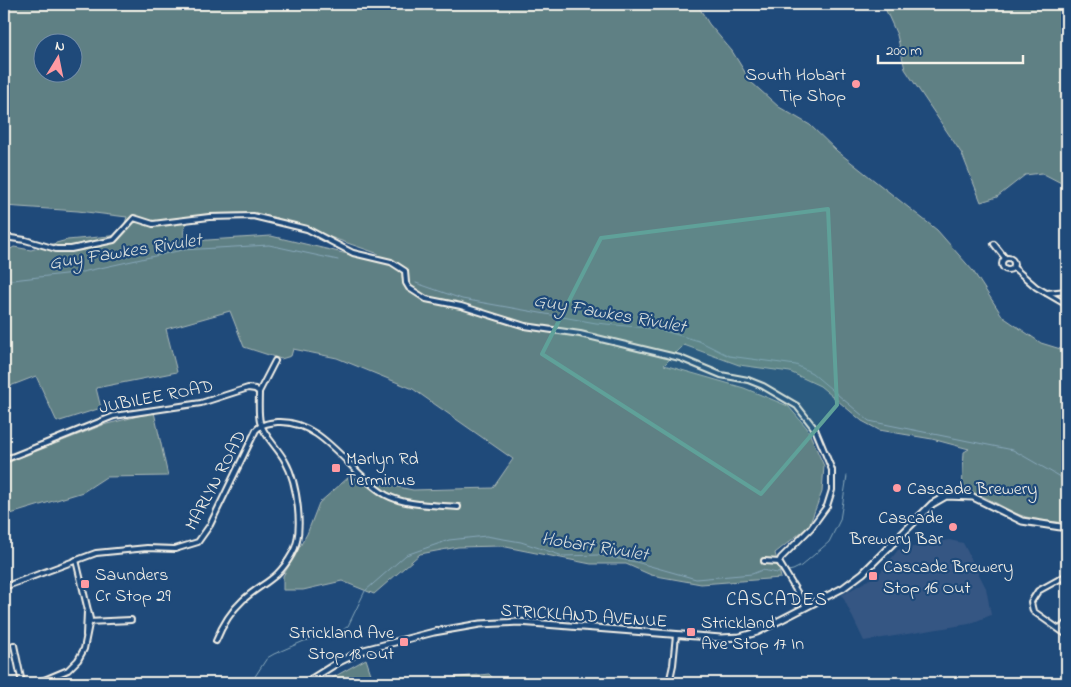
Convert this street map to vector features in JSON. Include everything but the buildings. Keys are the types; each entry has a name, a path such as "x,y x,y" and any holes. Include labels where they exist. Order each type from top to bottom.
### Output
{"street":[{"path":"4,237 25,240 56,249 71,249 114,240 134,218 153,224 209,217 253,216 307,229 353,253 391,262 405,271 406,283 418,295 426,299 461,306 514,324 580,334 680,358 720,375 748,380 763,386 798,406 815,429 832,470 832,490 827,506 811,528 783,555 779,562"},
{"path":"994,244 1005,258 1012,259 1013,267 1047,293 1067,305"},
{"path":"1005,258 1001,263 1003,267 1008,270 1013,267"},
{"path":"1047,293 1067,291"},
{"path":"216,642 223,624 233,610 248,596 269,582 286,564 298,538 298,512 289,471 261,425 259,392 276,361"},
{"name":"JUBILEE ROAD","path":"4,460 114,416 201,403 248,388 259,392"},
{"name":"MARLYN ROAD","path":"4,586 102,552 147,548 175,549 198,542 206,532 256,430 261,425 286,422 310,430 379,490 394,498 458,508"},
{"name":"STRICKLAND AVENUE","path":"305,683 355,654 456,627 519,622 676,635 740,638 757,632 854,581 930,506 946,496 973,497 1022,521 1067,528"},
{"path":"37,683 60,675 74,666 82,655 89,622 76,560"},
{"path":"764,560 779,562 806,607"},
{"path":"1067,575 1038,591 1031,602 1033,611 1067,635"},
{"path":"89,622 131,620"},
{"path":"1060,629 1067,622"},
{"path":"669,683 676,635"},
{"path":"14,645 23,683"}],"highlighted area":[{"path":"828,209 837,405 761,494 542,354 601,238"}],"shaded area":[{"name":"Cascade Brewery","path":"949,540 963,543 986,588 991,615 969,624 864,641 842,595 879,574 898,550"}],"green space":[{"path":"4,4 697,4 709,24 732,51 751,82 779,107 810,125 837,151 937,230 973,271 1003,317 1041,343 1067,351 1067,523 1026,517 982,496 962,490 964,452 969,449 932,439 879,430 862,421 820,386 790,372 739,365 684,345 664,365 744,388 788,406 807,428 824,466 822,492 809,526 775,553 781,578 701,584 651,575 626,564 591,564 501,546 458,547 420,554 374,594 342,581 303,590 283,590 283,576 307,534 319,503 349,477 413,490 493,488 513,459 413,389 337,358 293,349 291,356 281,359 244,347 230,311 166,329 177,372 96,388 101,408 57,422 36,376 5,388 10,408 4,412 4,253 14,247 31,250 67,240 121,235 127,217 78,211 4,206","holes":["203,215 278,219 379,254 373,260 271,236 192,241 184,237 184,228 188,222"]},
{"path":"883,4 1067,4 1067,186 1042,173 1025,175 997,197 981,202 962,154 905,69 897,35"},
{"path":"154,412 168,476 106,477 83,492 4,516 4,464 103,425"},
{"path":"366,659 374,683 332,683 332,678"},
{"path":"489,674 497,682 508,683 405,683"}],"waterway":[{"name":"Guy Fawkes Rivulet","path":"4,281 82,272 182,250 269,245 338,260"},
{"name":"Guy Fawkes Rivulet","path":"416,283 462,299 596,323 657,329 699,341 729,356 796,365 812,373 869,421 1013,450 1067,481"},
{"name":"Hobart Rivulet","path":"248,683 254,678 267,658 274,654 304,641 338,634 348,626 365,591 406,555 449,540 486,536 521,542 563,556 598,555 636,562 696,579 752,574 762,570 777,573 793,570 801,566 829,542 840,520 847,476"}],"place":[{"name":"South Hobart Tip Shop","path":"856,84"},
{"name":"Marlyn Rd Terminus","path":"336,468"},
{"name":"Cascade Brewery","path":"897,488"},
{"name":"Cascade Brewery Bar","path":"953,527"},
{"name":"Cascade Brewery Stop 16 Out","path":"873,576"},
{"name":"Saunders Cr Stop 29","path":"85,584"},
{"name":"Strickland Ave Stop 17 In","path":"691,632"},
{"name":"Strickland Ave Stop 18 Out","path":"404,642"}],"district":[{"name":"CASCADES","path":"777,598"}]}
